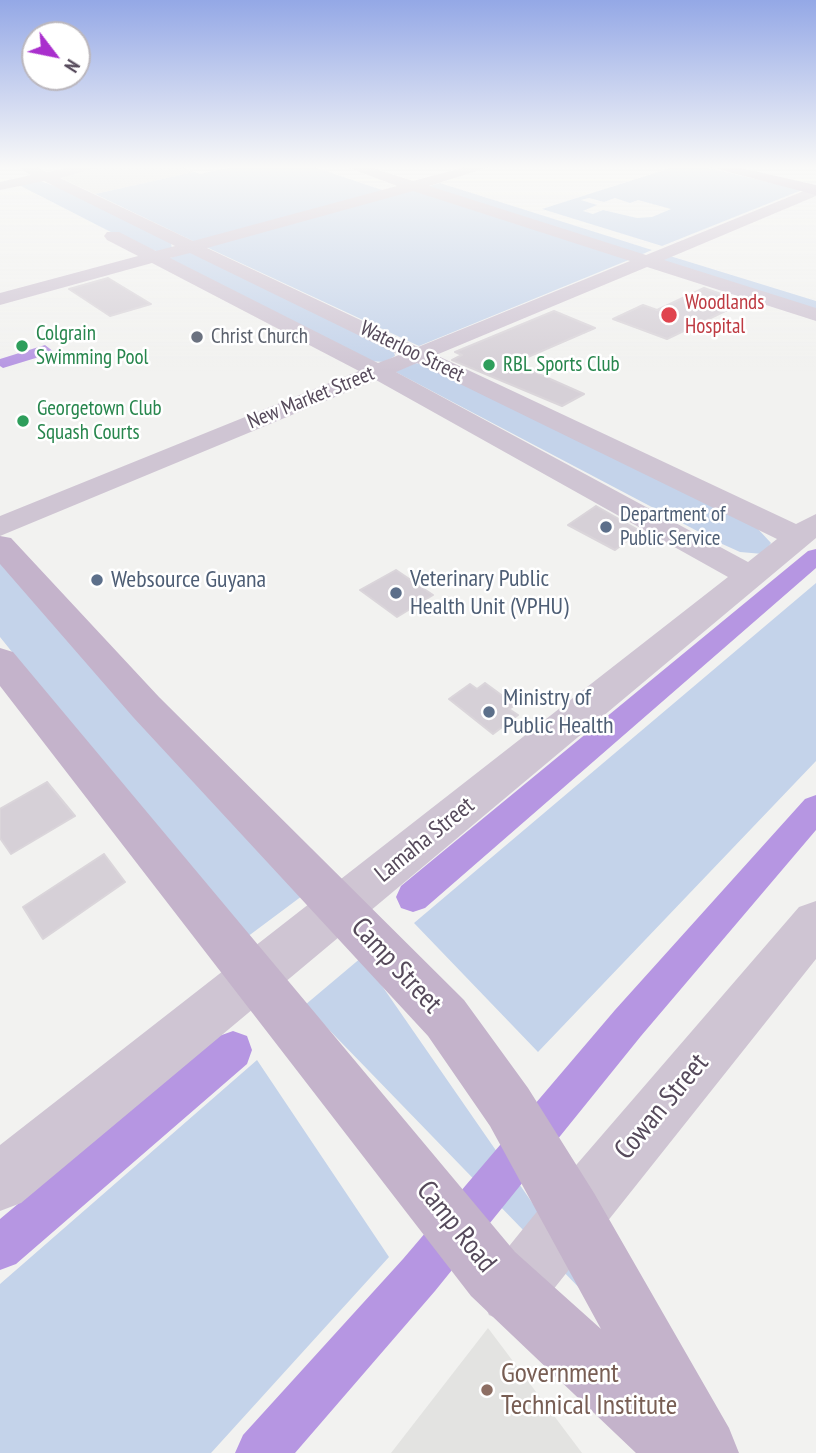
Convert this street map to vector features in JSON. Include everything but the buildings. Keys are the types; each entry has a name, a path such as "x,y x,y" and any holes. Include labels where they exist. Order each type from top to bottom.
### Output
{"main road":[{"name":"Camp Street","path":"0,545 146,707 446,1018 509,1107 704,1453"},
{"path":"0,662 274,1002"},
{"name":"Camp Road","path":"274,1002 502,1284 687,1453"}],"street":[{"name":"Waterloo Street","path":"111,235 376,371 750,576"},
{"name":"Waterloo Street","path":"166,235 418,355 807,530"},
{"path":"0,299 236,235"},
{"path":"565,235 816,315"},
{"path":"613,235 816,298"},
{"name":"New Market Street","path":"0,527 709,235"},
{"name":"Lamaha Street","path":"0,1182 274,1002 750,576 807,530"},
{"name":"Cowan Street","path":"502,1284 564,1201 816,922"}],"shaded area":[{"path":"116,235 154,235 171,243 172,248 161,252 142,248"},
{"path":"180,235 222,235 195,242"},
{"path":"245,235 555,235 631,259 419,346 204,246"},
{"path":"573,235 604,235 652,250 638,256"},
{"path":"626,235 690,235 662,246"},
{"path":"187,252 196,253 394,352 395,356 384,362 369,361 167,259"},
{"path":"670,256 816,301 816,312 657,261"},
{"path":"45,345 63,359 48,364 39,357 3,368 0,366 0,359"},
{"path":"409,362 421,364 757,528 771,543 763,554 740,552 720,543 390,369"},
{"path":"0,563 306,893 243,940 0,637"},
{"path":"816,583 816,761 538,1052 414,923"},
{"path":"362,957 621,1331 305,1005"},
{"path":"257,1060 389,1257 211,1453 0,1453 0,1284"},
{"name":"Government Technical Institute","path":"488,1328 582,1453 391,1453"}],"waterway":[{"path":"413,897 816,556"},
{"path":"261,1453 419,1275 628,1023 816,808"},
{"path":"0,1248 233,1050"}],"place":[{"name":"Woodlands Hospital","path":"669,315"},
{"name":"Christ Church","path":"197,337"},
{"name":"Colgrain Swimming Pool","path":"22,346"},
{"name":"RBL Sports Club","path":"489,365"},
{"name":"Georgetown Club Squash Courts","path":"23,421"},
{"name":"Department of Public Service","path":"606,527"},
{"name":"Websource Guyana","path":"97,580"},
{"name":"Veterinary Public Health Unit (VPHU)","path":"396,593"},
{"name":"Ministry of Public Health","path":"489,712"},
{"name":"Government Technical Institute","path":"487,1390"}]}
